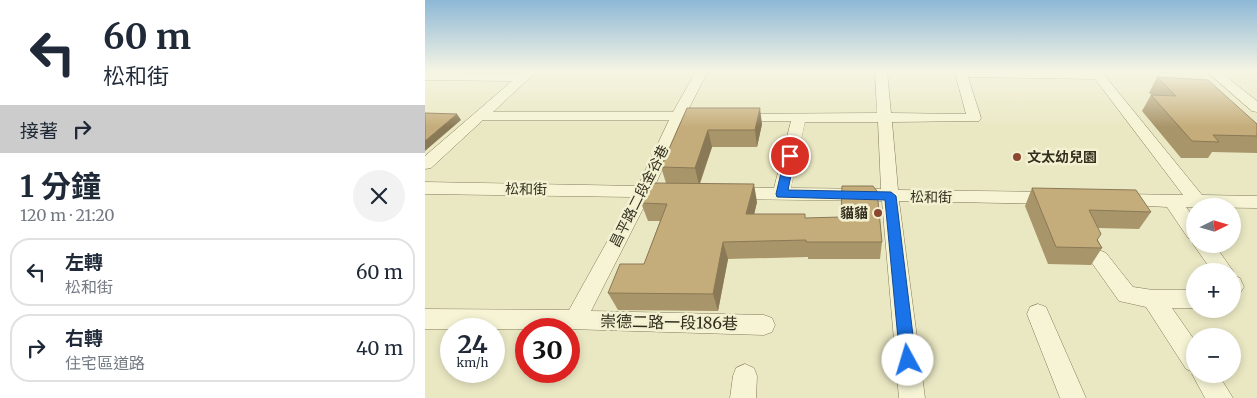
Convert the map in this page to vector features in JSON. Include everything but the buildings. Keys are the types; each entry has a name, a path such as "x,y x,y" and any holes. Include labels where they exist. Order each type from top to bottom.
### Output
{"street":[{"path":"425,164 509,90"},
{"name":"昌平路二段金谷巷","path":"576,318 644,192 678,115 692,90"},
{"path":"883,90 891,196 912,398"},
{"path":"479,116 678,115 799,118 975,118 967,90"},
{"path":"1110,90 1195,198"},
{"path":"1235,90 1257,108"},
{"path":"781,194 799,118"},
{"name":"松和街","path":"425,188 683,192"},
{"name":"松和街","path":"713,193 1072,199"},
{"path":"1102,199 1186,201"},
{"path":"1171,200 1186,221"},
{"path":"1241,202 1257,202"},
{"path":"1099,258 1127,295 1153,299 1186,299"},
{"path":"1153,299 1186,348"},
{"path":"1038,314 1073,398"},
{"name":"崇德二路一段186巷","path":"425,319 515,320"},
{"name":"崇德二路一段186巷","path":"580,320 764,325"},
{"path":"1210,383 1220,398"}],"place":[{"name":"文太幼兒園","path":"1017,157"},
{"name":"貓貓","path":"878,213"}],"route":[{"path":"790,156 781,194 891,196 908,360"}]}
